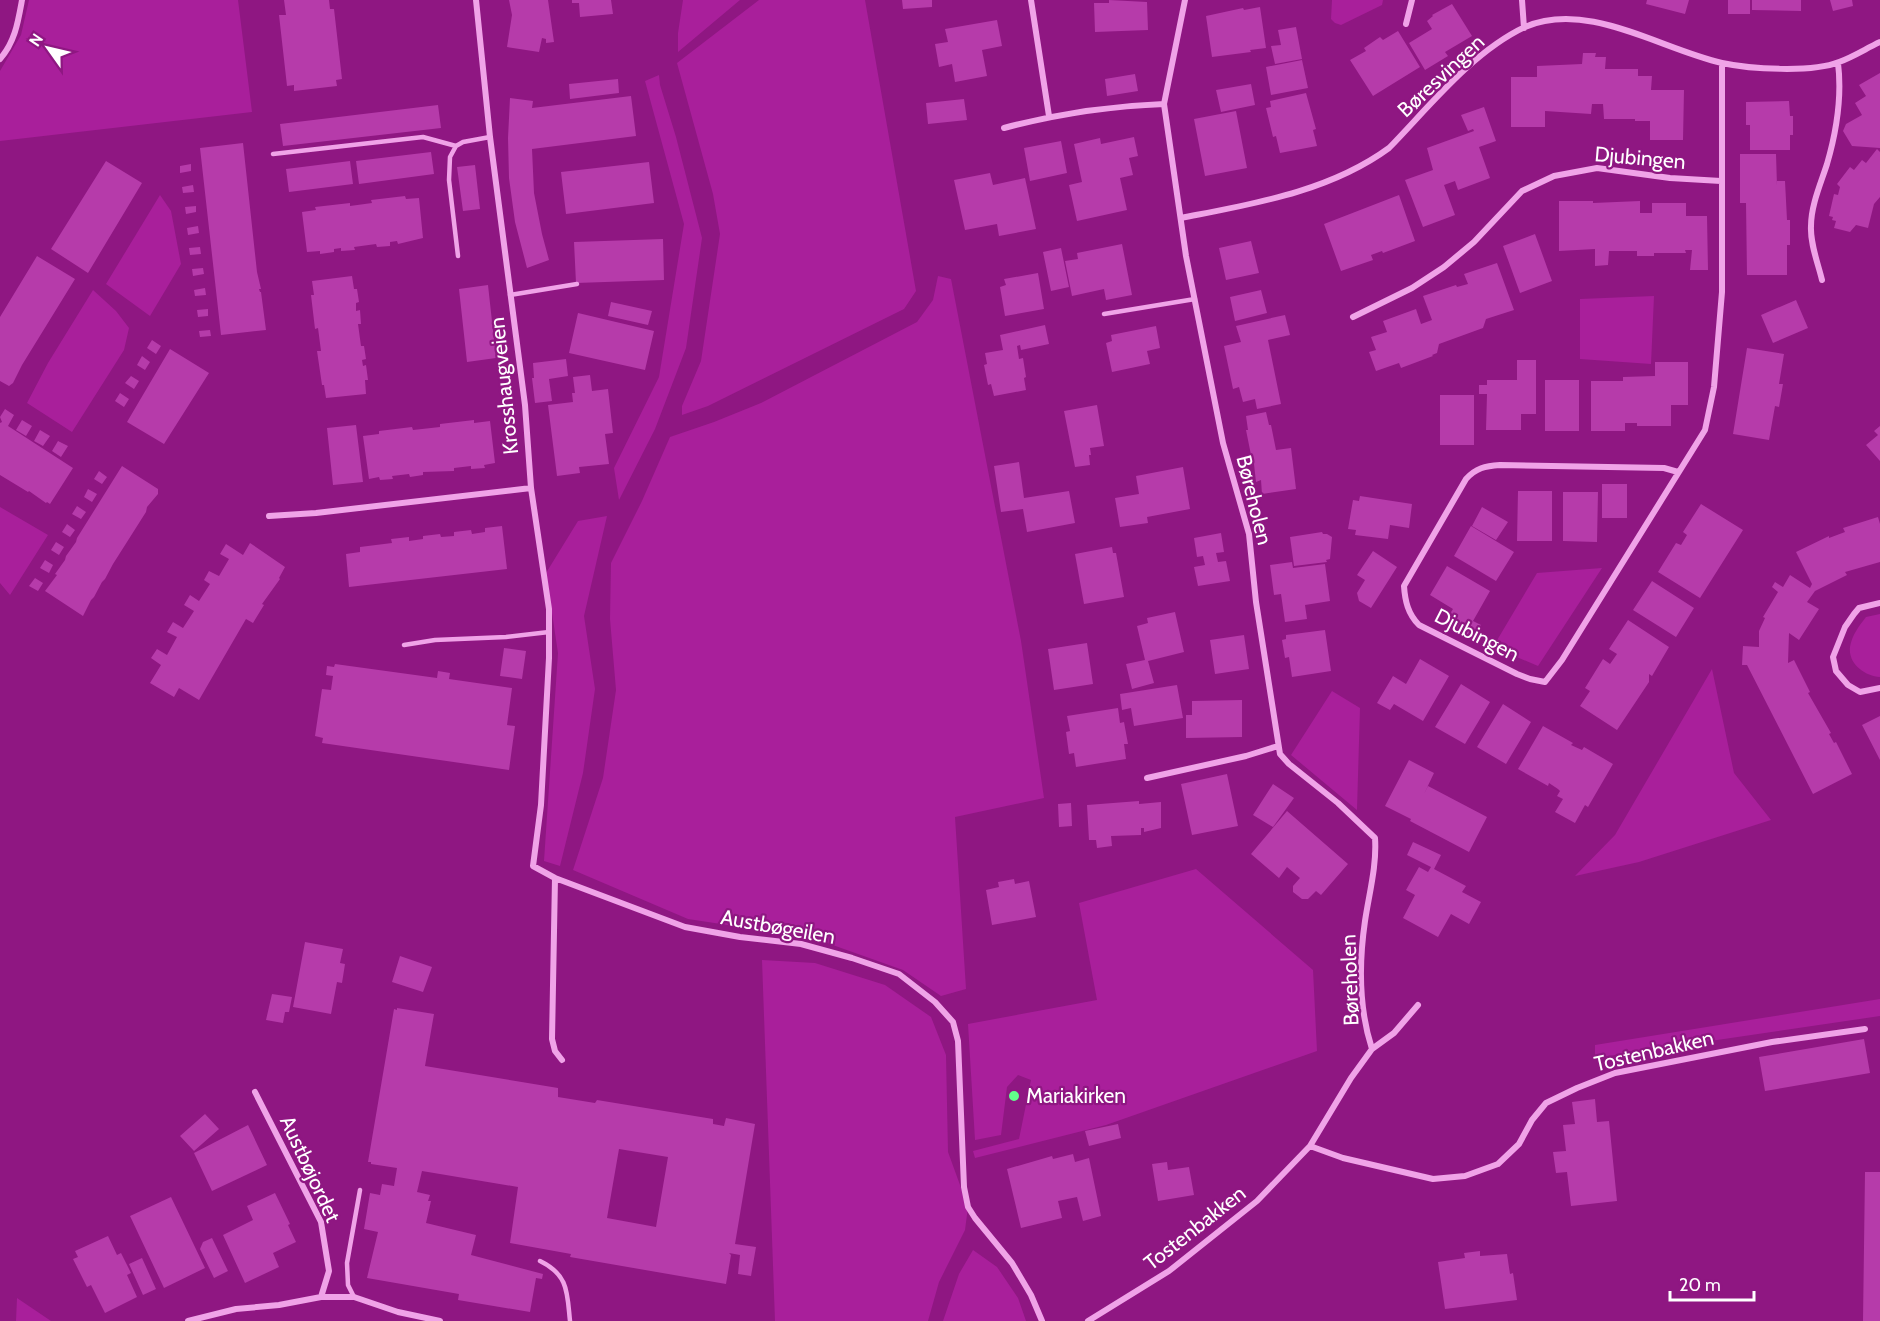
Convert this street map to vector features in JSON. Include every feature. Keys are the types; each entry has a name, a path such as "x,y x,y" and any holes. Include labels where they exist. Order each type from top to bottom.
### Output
{"street":[{"path":"0,59 14,38 22,0"},
{"name":"Krosshaugveien","path":"476,0 490,137 525,405 531,488 545,580 549,632 541,805 533,866"},
{"path":"1031,0 1049,116"},
{"name":"Børeholen","path":"1185,0 1164,105 1195,299 1223,443 1249,534 1256,602 1278,747 1280,754 1289,764 1338,802 1375,838 1374,862 1362,939 1365,1022 1372,1049 1394,1033 1418,1005"},
{"path":"1406,24 1412,0"},
{"path":"1522,0 1524,28"},
{"name":"Børesvingen","path":"1181,218 1315,188 1379,156 1481,55 1524,28 1541,21 1566,18 1609,24 1634,31 1695,55 1722,63 1755,68 1813,67 1838,63 1880,42"},
{"name":"Djubingen","path":"1678,472 1664,468 1500,465 1473,471 1404,586 1408,611 1419,625 1530,680 1545,682 1562,660 1706,430 1714,387 1723,262 1722,63"},
{"path":"1822,280 1810,226 1833,135 1840,78 1838,63"},
{"path":"1004,128 1049,116 1135,105 1164,105"},
{"name":"Djubingen","path":"1353,317 1412,288 1444,267 1474,242 1522,191 1554,176 1597,168 1670,178 1721,180"},
{"path":"269,516 328,512 531,488"},
{"path":"1880,603 1859,608 1845,627 1833,657 1836,671 1848,685 1860,692 1880,688"},
{"path":"1147,778 1278,747"},
{"name":"Austbøgeilen","path":"533,866 555,878 686,927 740,937 801,944 852,958 899,974 934,1002 953,1022 956,1031 964,1187 968,1207 1012,1263 1042,1321"},
{"path":"555,878 552,1039 555,1051 562,1060"},
{"name":"Tostenbakken","path":"1310,1146 1343,1158 1434,1179 1465,1176 1498,1164 1519,1144 1532,1120 1546,1103 1615,1073 1772,1042 1865,1029"},
{"name":"Tostenbakken","path":"1088,1321 1169,1271 1257,1201 1310,1146 1351,1078 1372,1049"},
{"name":"Austbøjordet","path":"255,1092 321,1222 329,1270 321,1297"},
{"path":"188,1321 236,1309 279,1305 321,1297 354,1297 398,1312 440,1321"}],"lane":[{"path":"273,154 423,137 456,146"},
{"path":"458,256 449,180 450,157 456,146 463,142 490,137"},
{"path":"510,295 577,285"},
{"path":"1104,314 1195,299"},
{"path":"404,645 435,640 506,638 549,632"},
{"path":"354,1297 348,1285 347,1263 360,1190"},
{"path":"540,1262 553,1268 566,1287 570,1321"}],"shaded area":[{"path":"29,0 238,0 252,112 0,141 0,71 21,35"},
{"path":"683,0 740,0 678,52 678,33"},
{"path":"759,0 865,0 916,291 904,309 708,406 682,415 682,406 701,361 720,234 713,194 677,63"},
{"path":"1332,0 1383,0 1382,5 1341,25 1331,19"},
{"path":"659,75 702,238 686,348 655,429 619,500 614,468 659,377 684,224 645,81"},
{"path":"160,195 171,211 181,264 150,316 106,284"},
{"path":"938,276 951,279 1021,641 1044,798 955,817 966,989 941,996 903,970 813,938 688,919 573,870 603,778 616,690 610,619 611,563 670,437 761,403 917,322 933,300"},
{"path":"93,290 116,311 129,328 124,350 72,432 27,403 48,363"},
{"path":"1654,296 1651,364 1580,359 1580,299"},
{"path":"0,507 48,535 10,595 0,583"},
{"path":"607,516 584,616 595,689 583,773 560,866 544,861 558,653 546,573 578,521"},
{"path":"1602,568 1538,666 1493,647 1537,573"},
{"path":"1880,614 1880,677 1863,672 1855,664 1850,647 1858,627 1866,617"},
{"path":"1712,669 1734,773 1771,820 1639,862 1575,876 1615,835"},
{"path":"1332,691 1360,708 1357,810 1291,755"},
{"path":"1196,869 1313,970 1317,1051 1106,1125 975,1158 973,1151 1019,1139 1031,1080 1018,1075 1007,1087 1001,1135 975,1140 968,1024 1097,1000 1079,903"},
{"path":"762,960 815,963 885,985 931,1017 946,1055 948,1152 968,1207 965,1230 939,1282 928,1321 775,1321"},
{"path":"1880,999 1880,1016 1595,1058 1595,1045"},
{"path":"973,1250 997,1267 1018,1298 1026,1321 943,1321 959,1274"},
{"path":"17,1298 51,1321 16,1321"}],"building":[{"path":"284,0 329,0 330,9 334,9 342,79 336,80 337,86 294,91 294,85 287,86 279,15 286,15"},
{"path":"509,0 548,0 554,42 546,43 546,39 542,38 539,52 507,47 512,15"},
{"path":"572,0 611,0 613,14 580,17 579,3 572,3"},
{"path":"902,0 932,0 932,7 903,9"},
{"path":"1109,0 1147,2 1148,30 1095,32 1094,3 1109,3"},
{"path":"1647,0 1689,0 1685,14 1646,4"},
{"path":"1728,0 1750,0 1750,14 1728,14"},
{"path":"1752,0 1801,0 1801,11 1752,10"},
{"path":"1830,0 1852,0 1853,6 1833,11"},
{"path":"1452,4 1472,36 1445,52 1448,56 1425,70 1409,43 1432,29 1427,21 1432,15"},
{"path":"1260,7 1266,48 1212,57 1206,16 1243,8 1244,10"},
{"path":"997,20 1002,46 982,50 987,76 955,82 952,64 939,67 935,44 948,42 945,29"},
{"path":"1296,27 1302,59 1275,64 1271,46 1281,45 1278,30"},
{"path":"1398,31 1420,67 1373,96 1350,60 1366,51 1364,48 1380,37 1383,40"},
{"path":"1583,53 1596,53 1595,57 1606,57 1605,69 1638,69 1638,76 1652,76 1651,90 1684,90 1683,140 1650,140 1650,121 1604,119 1603,104 1592,104 1591,114 1545,111 1545,127 1511,127 1511,77 1537,77 1537,66 1582,64"},
{"path":"1302,60 1308,88 1271,95 1266,67"},
{"path":"1880,73 1880,148 1852,146 1843,131 1846,124 1862,115 1855,103 1866,96 1859,85"},
{"path":"1135,74 1138,91 1107,96 1105,79"},
{"path":"618,79 619,93 570,99 569,84"},
{"path":"1251,84 1255,105 1221,112 1216,90"},
{"path":"1306,93 1316,129 1313,130 1317,146 1280,153 1276,136 1273,137 1266,108 1271,107 1270,101"},
{"path":"631,96 636,136 532,149 534,193 549,260 527,268 515,222 509,178 510,98 533,101 532,108"},
{"path":"964,99 967,120 928,124 926,103"},
{"path":"1789,101 1790,116 1793,116 1790,150 1750,150 1750,125 1746,125 1746,102"},
{"path":"438,105 441,128 283,146 280,124"},
{"path":"1484,107 1496,141 1479,147 1490,178 1458,190 1455,181 1444,185 1455,215 1423,227 1405,180 1433,170 1427,148 1474,131 1473,129 1468,131 1461,115"},
{"path":"1236,111 1247,168 1205,176 1194,119"},
{"path":"1134,137 1138,156 1129,158 1133,175 1120,178 1127,210 1077,221 1069,185 1082,182 1074,144 1100,138 1101,144"},
{"path":"1061,141 1067,173 1030,181 1024,148"},
{"path":"243,143 257,272 261,289 259,289 266,330 221,335 200,148"},
{"path":"1877,149 1880,152 1880,197 1874,204 1868,228 1856,225 1850,232 1834,228 1836,221 1829,216 1834,194 1838,195 1840,187 1837,184 1850,167 1854,170 1862,160 1866,163"},
{"path":"431,152 434,174 359,184 356,161"},
{"path":"1740,154 1776,154 1777,186 1777,181 1785,181 1787,220 1790,220 1787,275 1747,275 1746,203 1740,203"},
{"path":"106,161 142,183 88,273 51,249"},
{"path":"350,161 353,184 289,192 286,169"},
{"path":"649,162 654,203 566,214 561,172"},
{"path":"191,164 191,171 180,173 180,166"},
{"path":"475,165 480,209 463,211 457,167"},
{"path":"990,173 993,185 1025,178 1036,229 999,236 997,224 965,230 954,180"},
{"path":"193,185 194,192 183,193 182,187"},
{"path":"1399,195 1415,241 1371,255 1373,260 1341,271 1324,224"},
{"path":"405,196 406,199 419,198 423,238 398,244 397,241 390,242 390,246 377,247 376,244 354,247 355,250 341,251 341,248 334,249 334,252 320,254 320,251 307,252 302,212 316,210 315,207 350,203 350,206 372,203 371,200"},
{"path":"1559,201 1593,201 1593,203 1640,201 1640,213 1652,213 1652,203 1686,203 1686,216 1707,216 1708,270 1690,270 1692,250 1685,250 1686,253 1654,253 1654,256 1637,256 1637,251 1609,251 1608,265 1595,266 1595,249 1559,251"},
{"path":"196,206 196,212 186,214 185,207"},
{"path":"198,226 199,233 188,235 187,228"},
{"path":"1535,234 1552,281 1520,293 1503,246"},
{"path":"663,239 664,280 576,283 574,242"},
{"path":"1251,241 1259,273 1226,280 1219,248"},
{"path":"1122,244 1132,295 1106,300 1104,289 1072,296 1065,261 1078,259 1077,253"},
{"path":"200,247 201,254 190,255 189,248"},
{"path":"1061,248 1069,287 1051,291 1043,252"},
{"path":"37,256 75,279 13,383 9,386 0,381 0,317"},
{"path":"1497,263 1514,310 1486,319 1483,328 1439,344 1437,353 1433,356 1401,368 1399,363 1376,371 1369,352 1376,350 1371,337 1387,332 1383,321 1416,309 1421,324 1432,320 1423,296 1456,285 1457,287 1468,284 1464,274"},
{"path":"203,268 204,274 193,276 192,269"},
{"path":"1038,273 1044,309 1005,316 1000,287 1006,285 1004,279"},
{"path":"352,276 359,302 356,303 356,311 360,310 361,324 358,324 361,346 364,346 366,359 362,360 363,366 366,365 368,380 365,380 366,394 326,398 317,351 321,351 318,328 315,329 311,295 314,295 312,281"},
{"path":"488,285 496,358 467,362 459,289"},
{"path":"205,288 206,295 195,296 194,290"},
{"path":"1261,290 1267,313 1235,321 1230,297"},
{"path":"1796,300 1808,328 1773,343 1761,315"},
{"path":"611,302 652,311 648,325 608,316"},
{"path":"208,309 208,316 198,317 197,310"},
{"path":"578,313 654,331 645,370 569,353"},
{"path":"1285,315 1290,335 1268,340 1281,404 1257,409 1255,399 1243,402 1239,387 1233,389 1224,346 1241,342 1236,326"},
{"path":"1045,325 1049,344 1021,350 1020,345 1017,346 1019,359 1023,358 1026,390 994,396 991,384 988,385 984,365 987,364 985,353 1003,350 1000,335"},
{"path":"1156,326 1160,348 1147,351 1150,364 1112,372 1106,343 1112,341 1111,335"},
{"path":"210,330 211,336 200,337 199,331"},
{"path":"152,340 161,346 156,354 147,348"},
{"path":"1747,348 1784,354 1779,384 1783,384 1779,407 1775,406 1769,440 1733,434"},
{"path":"170,349 209,373 164,444 127,422"},
{"path":"142,356 150,362 145,370 137,365"},
{"path":"566,359 568,376 549,379 552,401 535,403 533,363"},
{"path":"1517,360 1536,360 1536,414 1521,414 1521,430 1486,430 1487,394 1479,394 1479,385 1487,385 1487,380 1517,380"},
{"path":"1655,362 1688,362 1688,405 1671,405 1671,426 1637,426 1637,423 1625,423 1625,431 1591,431 1591,381 1623,381 1623,377 1655,376"},
{"path":"590,375 592,391 608,389 613,433 605,434 609,464 579,467 580,473 557,476 548,405 573,402 572,393 575,393 573,377"},
{"path":"131,376 139,381 134,389 125,383"},
{"path":"1545,380 1579,380 1579,431 1545,431"},
{"path":"120,393 129,399 124,407 115,401"},
{"path":"1440,395 1474,395 1474,445 1440,445"},
{"path":"1097,405 1104,446 1090,448 1090,465 1075,467 1064,411"},
{"path":"5,409 14,415 8,426 73,468 50,504 0,475 0,423 2,422 0,417"},
{"path":"1266,412 1276,450 1291,448 1296,489 1262,494 1261,480 1256,482 1253,455 1251,455 1246,430 1248,430 1246,416"},
{"path":"22,420 32,426 26,436 16,430"},
{"path":"474,420 474,423 490,421 495,463 484,465 485,468 471,469 471,466 454,468 454,471 423,472 423,475 410,477 409,474 392,476 393,479 380,480 379,477 369,479 363,436 379,434 379,431 412,427 413,430 440,427 440,424"},
{"path":"356,425 363,482 333,485 327,428"},
{"path":"1880,426 1880,461 1866,445 1878,435 1874,431"},
{"path":"40,430 50,436 43,446 34,441"},
{"path":"58,441 68,446 61,457 52,451"},
{"path":"1019,462 1024,498 1069,491 1075,523 1027,532 1023,509 1001,512 994,466"},
{"path":"122,466 158,489 158,494 147,507 83,616 45,591 57,575 55,574"},
{"path":"1183,467 1190,509 1147,517 1148,523 1120,527 1115,498 1139,494 1136,476"},
{"path":"99,471 107,477 102,484 94,479"},
{"path":"1602,484 1627,484 1627,518 1602,518"},
{"path":"88,489 97,494 92,502 84,497"},
{"path":"1518,491 1552,491 1552,541 1517,541"},
{"path":"1563,492 1598,492 1597,542 1563,541"},
{"path":"1360,496 1412,504 1409,528 1390,525 1388,539 1355,535 1356,530 1348,529 1353,500 1359,501"},
{"path":"1701,504 1743,530 1700,598 1658,572 1676,543 1681,545 1687,535 1683,532"},
{"path":"77,506 86,512 81,519 72,514"},
{"path":"1482,507 1508,522 1496,540 1472,526"},
{"path":"1878,517 1880,562 1845,572 1847,575 1815,591 1807,602 1819,609 1799,640 1789,633 1788,663 1794,660 1810,692 1808,693 1852,774 1813,794 1747,665 1742,665 1743,646 1759,647 1759,631 1765,618 1763,617 1778,592 1772,587 1775,582 1783,587 1790,575 1810,588 1812,584 1796,552 1829,536 1829,538 1845,532 1843,528"},
{"path":"67,524 75,530 70,537 62,532"},
{"path":"502,526 507,569 349,587 346,554 360,552 360,547 392,543 391,539 409,537 409,541 440,534 441,537 454,536 454,532 471,530 472,534 485,532 485,528"},
{"path":"1471,526 1514,552 1496,581 1454,556"},
{"path":"1322,532 1332,537 1330,559 1326,560 1327,562 1294,566 1290,537"},
{"path":"1221,533 1224,552 1216,553 1218,562 1226,561 1230,581 1198,586 1194,567 1205,565 1203,556 1197,557 1194,538"},
{"path":"56,542 64,547 59,555 51,550"},
{"path":"250,543 285,567 253,623 246,619 199,700 179,688 174,697 150,683 161,665 151,658 157,649 167,655 177,637 167,632 173,622 183,628 194,611 184,605 190,595 199,601 210,584 204,580 209,571 219,576 229,559 220,554 226,544 243,555"},
{"path":"1112,547 1113,553 1116,553 1124,597 1084,604 1075,554"},
{"path":"1373,551 1397,567 1371,608 1359,601 1357,593 1365,580 1357,575"},
{"path":"45,560 53,565 49,573 40,568"},
{"path":"1292,562 1293,568 1325,564 1330,601 1305,605 1307,619 1285,622 1281,594 1274,595 1270,565"},
{"path":"1447,566 1490,591 1473,621 1481,625 1471,641 1443,625 1453,609 1430,595"},
{"path":"35,578 43,583 38,591 29,586"},
{"path":"1652,581 1694,608 1676,637 1633,610"},
{"path":"1175,612 1184,652 1148,661 1154,683 1132,689 1126,664 1145,660 1137,626 1148,623 1147,618"},
{"path":"1628,620 1669,647 1652,676 1649,674 1649,682 1617,730 1580,706 1590,691 1585,688 1603,659 1610,664 1617,654 1609,649"},
{"path":"1325,630 1331,671 1292,677 1289,657 1285,658 1282,640 1286,639 1286,635"},
{"path":"1244,635 1249,669 1215,674 1210,640"},
{"path":"1087,643 1093,684 1054,690 1048,649"},
{"path":"504,648 526,651 522,679 500,676"},
{"path":"1420,659 1449,676 1423,721 1394,704 1390,710 1377,703 1393,676 1406,684"},
{"path":"335,664 437,678 438,671 450,673 449,679 512,688 507,725 515,726 509,770 322,743 323,738 315,736 322,689 331,690 333,676 326,675 327,666 334,667"},
{"path":"1461,684 1490,702 1465,744 1435,727"},
{"path":"1177,685 1183,718 1134,726 1131,708 1122,710 1120,694"},
{"path":"1242,700 1242,737 1186,738 1186,715 1192,715 1192,701"},
{"path":"1503,704 1531,722 1506,764 1477,747"},
{"path":"1118,708 1120,723 1124,722 1128,744 1124,744 1126,759 1076,767 1074,753 1069,754 1066,732 1070,731 1067,716"},
{"path":"1880,716 1880,760 1862,725"},
{"path":"1543,726 1573,743 1571,745 1582,750 1584,747 1613,764 1588,807 1585,805 1575,823 1555,812 1563,799 1557,796 1560,791 1558,789 1518,769"},
{"path":"1409,760 1434,773 1424,794 1428,786 1487,817 1469,852 1385,806"},
{"path":"1227,774 1238,826 1192,835 1181,784"},
{"path":"1273,784 1294,798 1273,827 1253,815"},
{"path":"1139,801 1139,804 1161,802 1161,828 1144,832 1144,828 1141,828 1141,835 1111,836 1112,846 1097,848 1096,840 1089,840 1087,805"},
{"path":"1071,803 1072,826 1059,827 1058,804"},
{"path":"1287,811 1348,864 1321,895 1316,891 1308,899 1302,899 1293,892 1293,886 1300,878 1287,867 1279,878 1251,854"},
{"path":"1413,842 1441,855 1434,869 1466,886 1462,892 1481,902 1469,924 1451,914 1438,937 1403,918 1415,895 1406,890 1419,867 1428,872 1431,867 1407,855"},
{"path":"1014,879 1015,884 1029,881 1036,917 992,925 986,890 999,887 998,882"},
{"path":"305,942 343,949 340,963 345,964 342,983 337,982 331,1014 293,1007"},
{"path":"400,956 432,967 423,992 392,982"},
{"path":"272,994 292,997 289,1012 285,1012 283,1023 266,1020"},
{"path":"397,1008 434,1014 425,1066 558,1088 558,1097 595,1103 597,1100 713,1119 713,1124 724,1126 726,1118 755,1124 735,1244 756,1247 751,1276 738,1274 740,1255 729,1253 731,1255 726,1284 570,1257 571,1254 510,1243 518,1187 422,1171 417,1192 430,1195 428,1201 431,1201 426,1223 476,1235 471,1255 543,1274 542,1279 536,1278 530,1312 458,1300 459,1294 367,1278 378,1232 364,1229 370,1193 380,1195 382,1184 394,1186 397,1168 368,1162 394,1009 397,1010","holes":["619,1149 668,1157 656,1227 607,1218"]},
{"path":"1864,1039 1870,1073 1765,1091 1759,1057"},
{"path":"1595,1099 1597,1122 1609,1121 1617,1201 1571,1206 1567,1172 1556,1173 1553,1152 1566,1151 1563,1125 1575,1124 1572,1102"},
{"path":"205,1114 219,1129 194,1151 180,1136"},
{"path":"1118,1124 1121,1138 1089,1146 1085,1131"},
{"path":"248,1125 267,1165 212,1191 194,1153"},
{"path":"1073,1154 1075,1162 1089,1158 1101,1216 1083,1221 1077,1197 1058,1201 1062,1218 1021,1228 1007,1169 1052,1156 1053,1159"},
{"path":"1167,1162 1168,1170 1189,1167 1194,1195 1158,1201 1152,1164"},
{"path":"1865,1172 1880,1172 1880,1321 1863,1321"},
{"path":"275,1193 296,1242 273,1253 279,1267 245,1283 223,1235 253,1220 247,1206"},
{"path":"171,1197 205,1268 164,1288 130,1216"},
{"path":"108,1236 117,1255 121,1253 131,1273 127,1275 137,1297 105,1313 91,1285 87,1287 73,1259 78,1257 75,1251"},
{"path":"212,1238 228,1271 214,1278 200,1249 203,1242"},
{"path":"1480,1251 1480,1256 1507,1254 1510,1274 1513,1273 1517,1300 1445,1309 1438,1262 1465,1258 1464,1253"},
{"path":"142,1258 156,1289 143,1295 129,1264"}],"place":[{"name":"Mariakirken","path":"1014,1096"}]}
